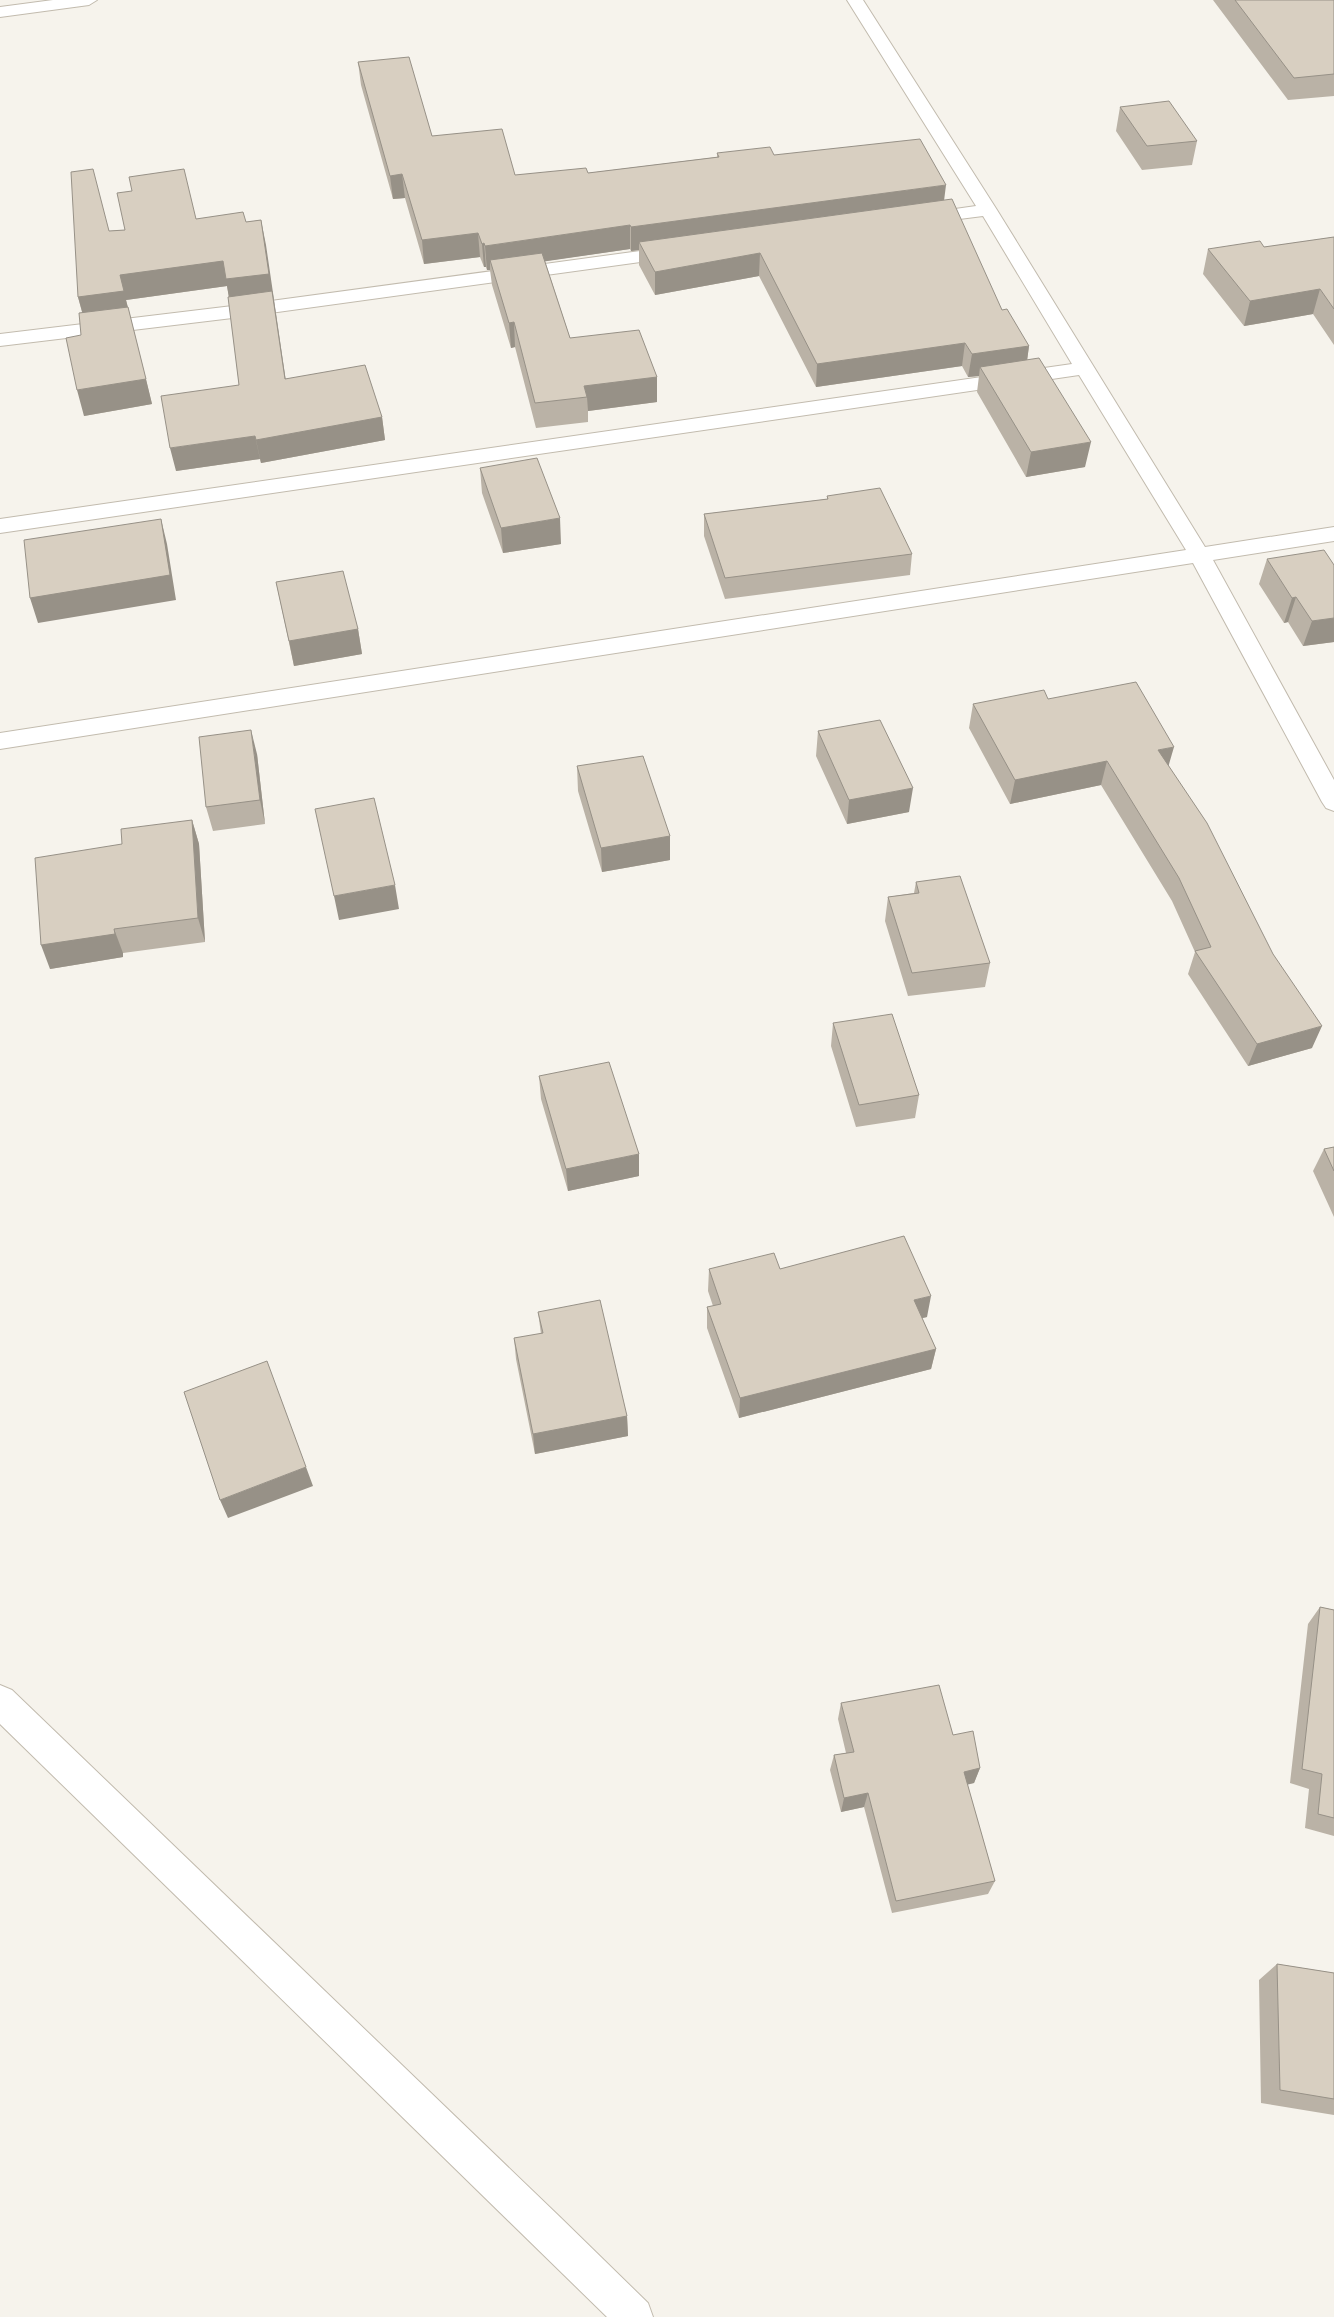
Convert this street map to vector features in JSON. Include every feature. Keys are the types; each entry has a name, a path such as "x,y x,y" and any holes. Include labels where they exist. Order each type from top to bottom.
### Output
{"street":[{"path":"0,12 89,0"},
{"path":"855,0 988,210 1200,556 1334,802"},
{"path":"900,222 988,210"},
{"path":"0,340 249,310 692,250"},
{"path":"0,526 1086,368"},
{"path":"0,741 1334,534"},
{"path":"0,1701 548,2231 634,2317"}],"building":[{"path":"1235,0 1334,0 1334,74 1294,78"},
{"path":"409,57 432,136 502,129 515,175 586,168 588,173 719,157 717,153 770,147 774,155 920,139 946,185 631,227 630,225 485,246 484,243 482,244 478,233 422,240 402,174 390,176 358,62"},
{"path":"1169,101 1197,141 1147,146 1120,107"},
{"path":"93,169 109,231 125,230 117,193 132,191 129,177 184,169 196,219 243,212 246,222 261,220 269,274 226,279 223,261 120,275 124,291 78,297 71,172"},
{"path":"952,199 1002,310 1007,309 1029,346 972,354 965,343 817,364 760,253 655,272 639,242"},
{"path":"1334,237 1334,309 1320,289 1250,301 1208,249 1260,241 1264,247"},
{"path":"542,253 570,338 639,330 657,377 584,386 587,397 535,403 514,322 509,323 490,260"},
{"path":"272,291 285,379 365,365 382,417 256,440 255,436 170,448 161,396 239,385 228,297"},
{"path":"128,307 146,379 77,390 66,338 81,335 79,313"},
{"path":"1039,358 1091,442 1031,452 980,367"},
{"path":"537,458 560,518 501,528 480,468"},
{"path":"880,488 912,554 725,578 704,514 828,499 827,496"},
{"path":"161,519 170,575 30,598 24,540"},
{"path":"1324,550 1334,565 1334,618 1312,621 1296,597 1292,598 1267,559"},
{"path":"343,571 358,629 289,641 276,582"},
{"path":"1136,682 1174,747 1158,750 1207,823 1273,954 1322,1026 1257,1044 1195,951 1211,947 1179,878 1107,761 1015,780 973,704 1044,690 1048,699"},
{"path":"880,720 913,788 849,800 818,731"},
{"path":"251,730 260,800 206,807 199,737"},
{"path":"643,756 670,836 601,848 577,766"},
{"path":"374,798 395,885 334,896 315,809"},
{"path":"192,820 198,918 114,929 115,934 41,945 35,858 122,844 121,829"},
{"path":"960,876 990,963 912,973 888,897 919,893 916,882"},
{"path":"892,1014 919,1095 859,1105 833,1023"},
{"path":"609,1062 639,1154 566,1169 539,1076"},
{"path":"1334,1147 1334,1171 1324,1149"},
{"path":"904,1236 931,1296 914,1300 936,1349 740,1398 707,1307 721,1304 709,1269 774,1253 780,1269"},
{"path":"600,1300 627,1416 533,1434 514,1338 543,1333 538,1312"},
{"path":"267,1361 306,1467 220,1500 184,1392"},
{"path":"1320,1607 1334,1610 1334,1818 1318,1814 1322,1774 1302,1769"},
{"path":"939,1685 953,1735 973,1731 980,1768 964,1772 995,1881 896,1901 868,1793 844,1798 834,1755 854,1752 841,1703"},
{"path":"1277,1964 1334,1973 1334,2099 1280,2090"}]}
